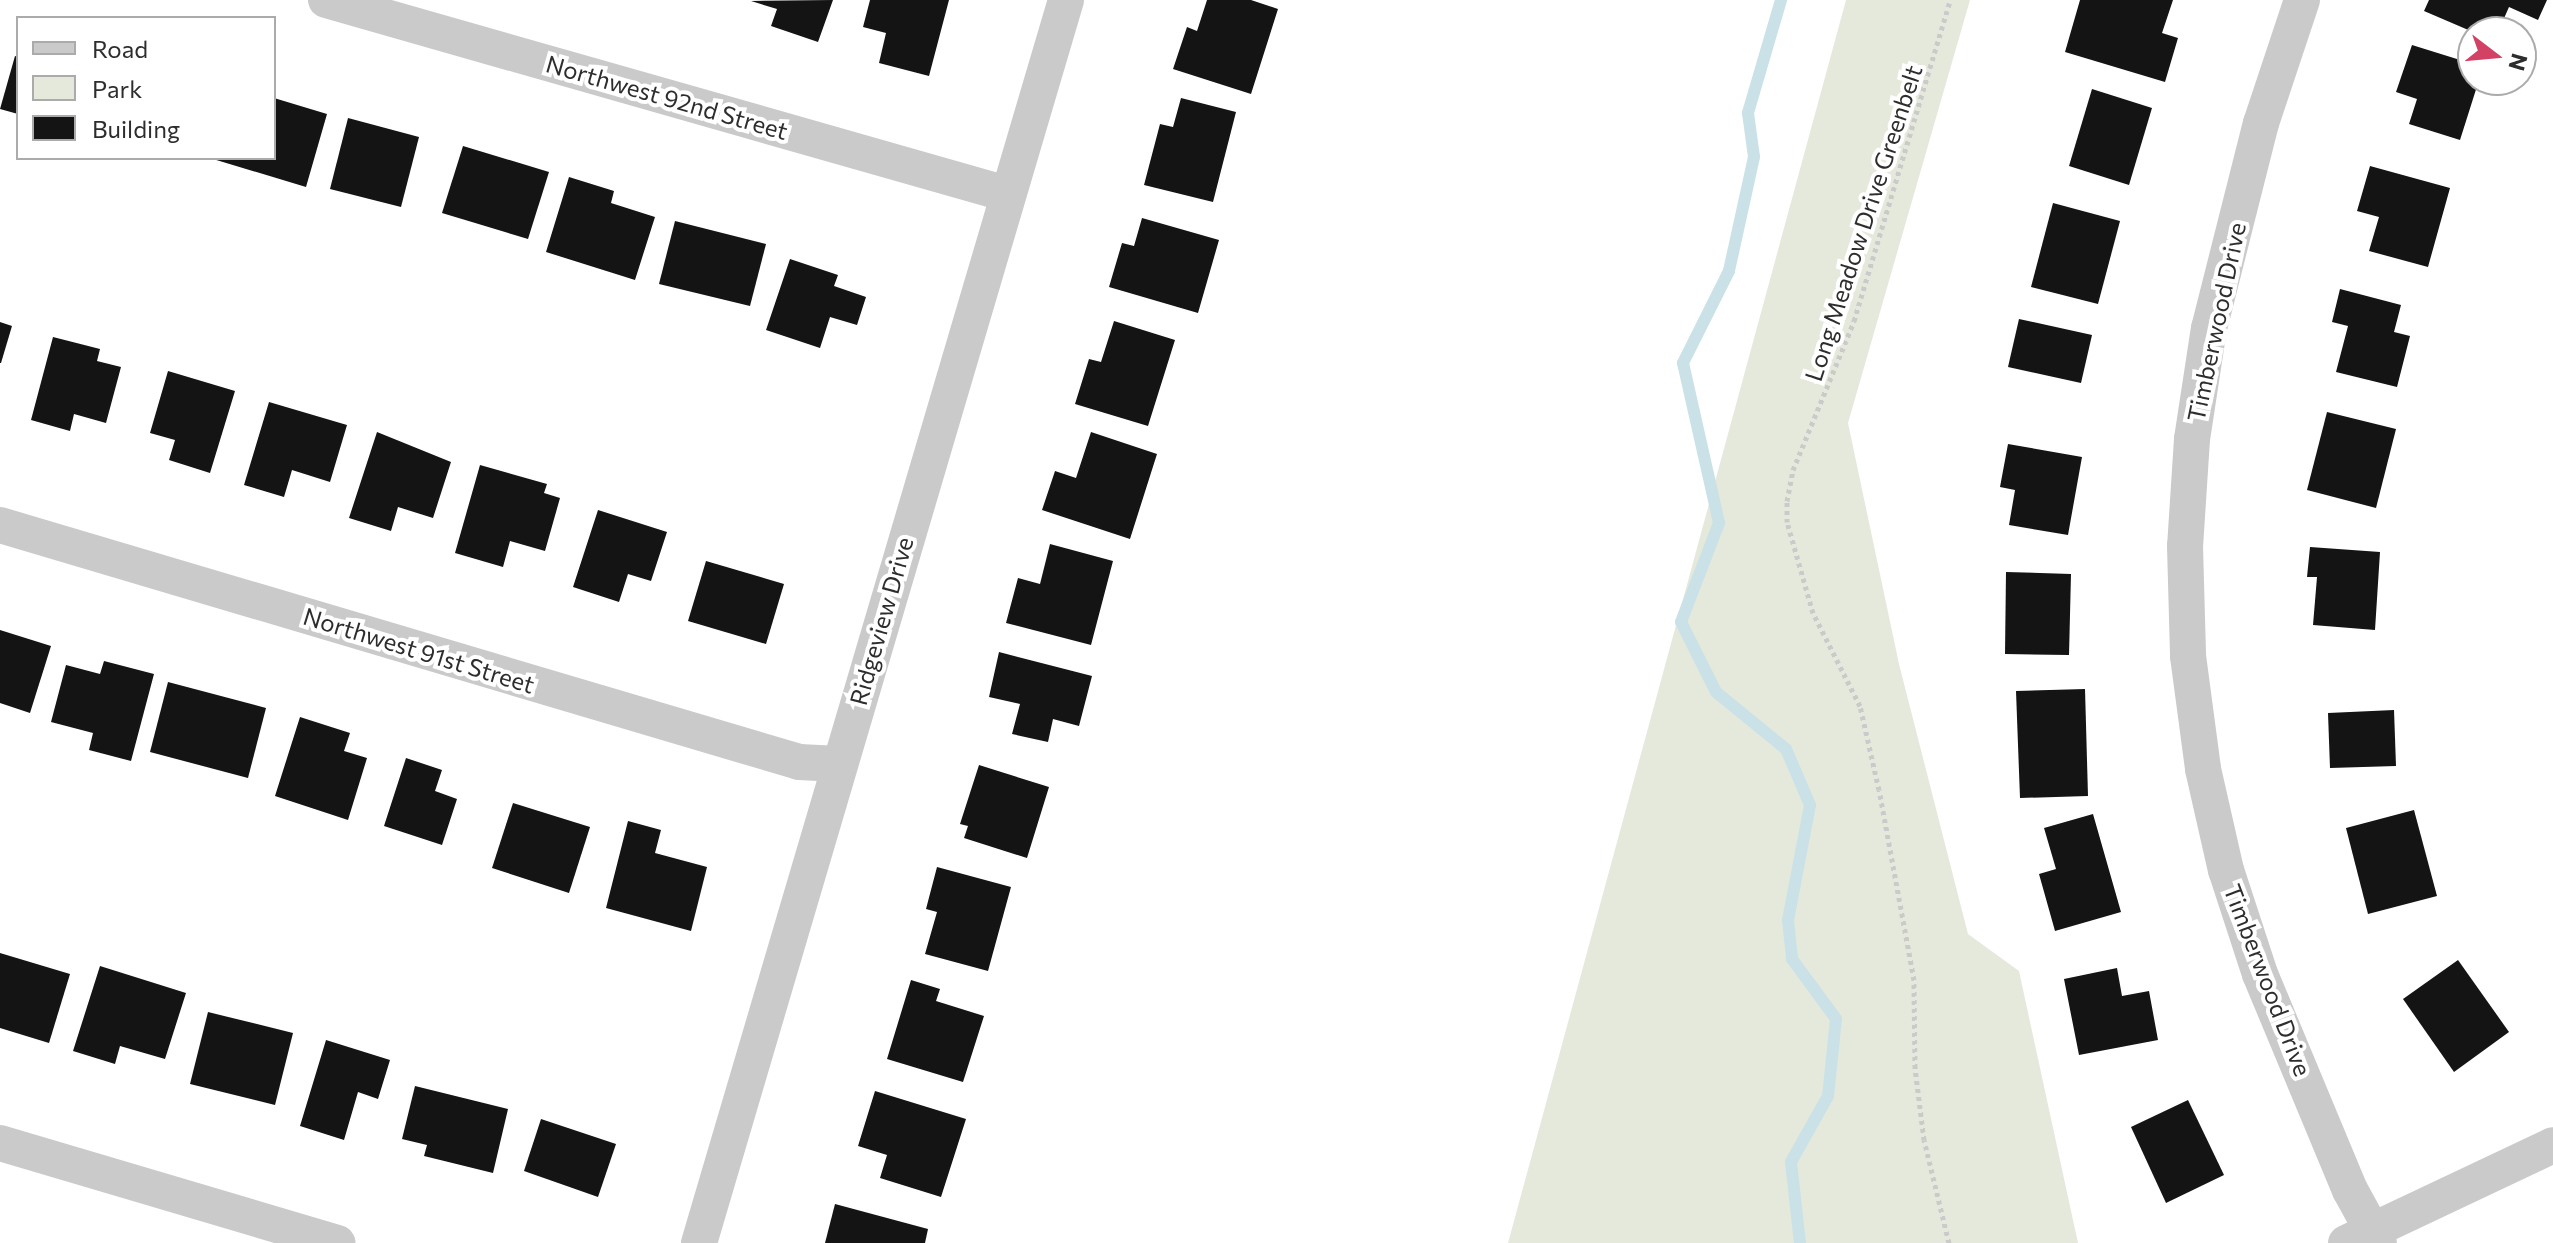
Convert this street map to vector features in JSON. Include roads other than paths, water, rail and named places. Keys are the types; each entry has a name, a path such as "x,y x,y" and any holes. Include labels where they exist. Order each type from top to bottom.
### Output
{"street":[{"name":"Northwest 92nd Street","path":"326,0 1007,194"},
{"name":"Ridgeview Drive","path":"699,1243 1066,0"},
{"name":"Timberwood Drive","path":"2302,0 2261,123 2209,328 2192,439 2185,546 2188,656 2203,769 2226,870 2260,974 2366,1239"},
{"name":"Northwest 91st Street","path":"0,525 799,762 839,764"},
{"path":"0,1143 337,1243"},
{"path":"2366,1239 2553,1145"}],"waterway":[{"path":"1781,0 1748,113 1754,157 1729,271 1683,363 1719,523 1681,622 1716,692 1786,749 1810,805 1788,920 1792,959 1836,1019 1828,1096 1791,1162 1800,1243"}]}
